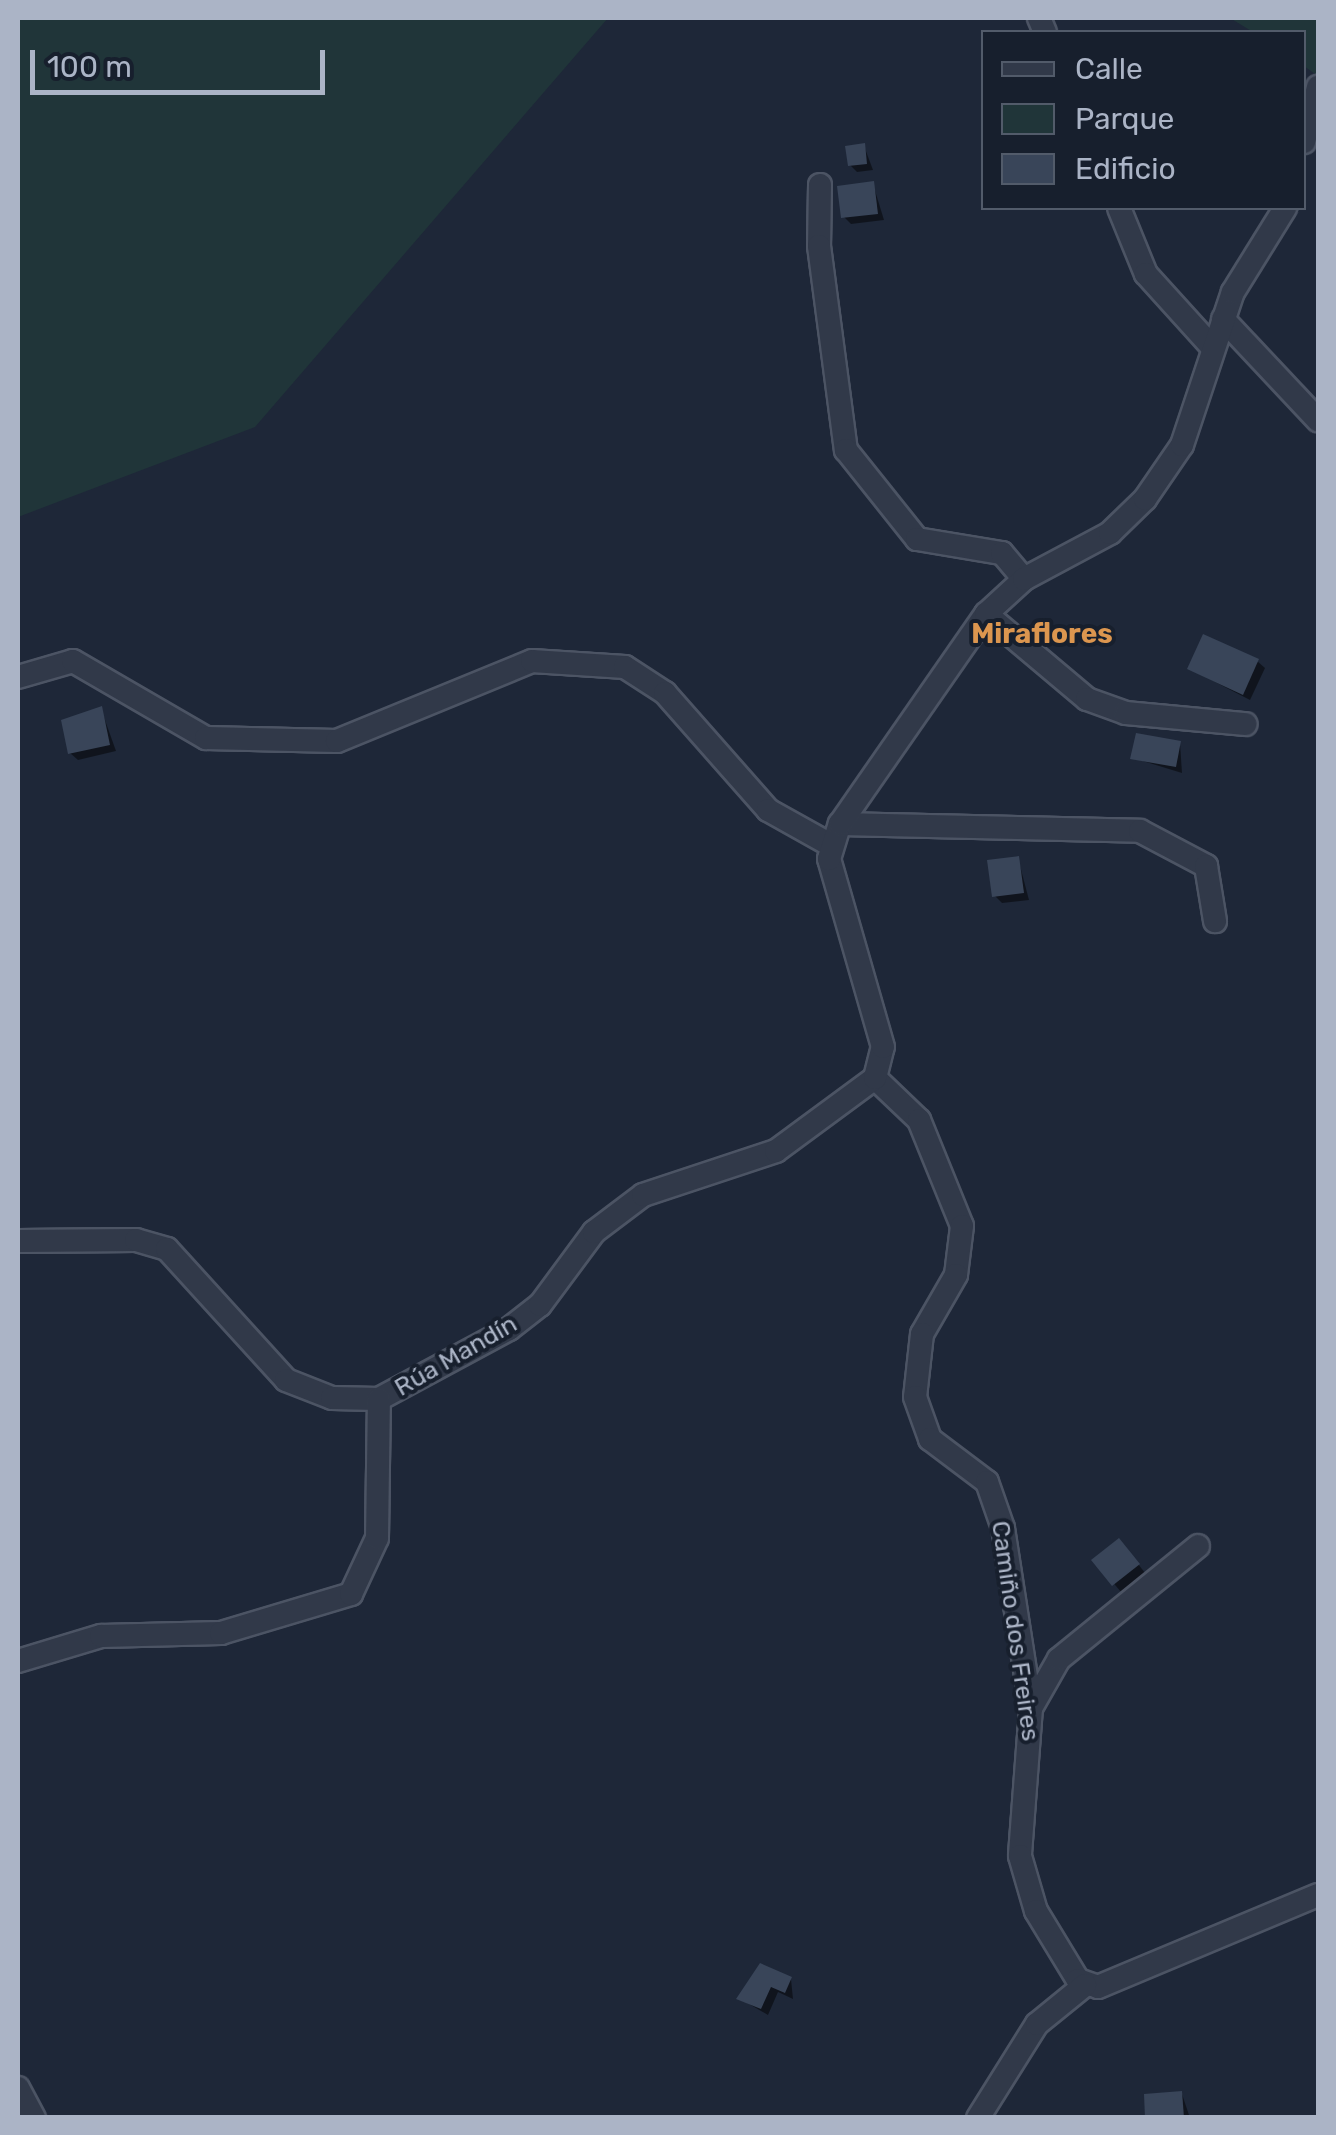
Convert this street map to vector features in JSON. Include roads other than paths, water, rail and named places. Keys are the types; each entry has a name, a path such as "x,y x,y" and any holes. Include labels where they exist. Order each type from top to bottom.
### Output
{"street":[{"path":"1306,134 1318,87"},
{"path":"820,184 818,246 846,450 917,539 1002,554 1024,579"},
{"path":"1120,210 1146,274 1211,346"},
{"path":"875,1078 883,1047 835,834 986,614 1024,579 1110,533 1144,499 1182,446 1211,346 1283,210"},
{"path":"1223,320 1318,420"},
{"path":"986,614 1087,699 1126,713 1245,724"},
{"path":"18,677 73,660 206,738 338,741 532,660 625,668 665,693 768,810 835,834 1140,831 1206,866 1215,922"},
{"name":"Rúa Mandín","path":"18,1241 136,1240 167,1249 286,1380 332,1398 379,1399 509,1329 540,1304 594,1232 642,1194 776,1151 875,1078"},
{"name":"Camiño dos Freires","path":"875,1078 919,1120 962,1226 956,1275 922,1334 915,1397 930,1439 992,1493 1031,1708 1025,1884 1086,1985"},
{"path":"18,1661 100,1636 220,1633 351,1594 374,1558 379,1399"},
{"path":"1031,1708 1059,1659 1198,1546"},
{"path":"978,2118 1038,2024 1086,1985 1318,1895"},
{"path":"18,2088 34,2118"}],"district":[{"name":"Miraflores","path":"1042,634"}]}
